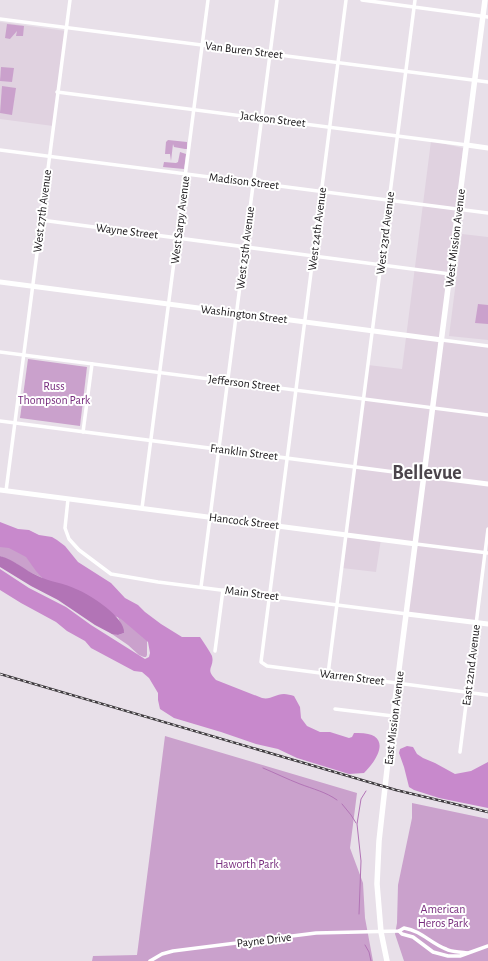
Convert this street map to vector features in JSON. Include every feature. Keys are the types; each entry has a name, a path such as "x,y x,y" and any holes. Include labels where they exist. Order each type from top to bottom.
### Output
{"main road":[{"name":"West Mission Avenue","path":"425,476 475,81 486,16 485,0"},
{"name":"East Mission Avenue","path":"387,961 381,932 377,871 393,716 425,476"}],"street":[{"name":"West 27th Avenue","path":"6,491 70,0"},
{"name":"West Sarpy Avenue","path":"142,508 208,0"},
{"name":"West 25th Avenue","path":"201,587 277,0"},
{"name":"West 24th Avenue","path":"263,665 261,658 346,0"},
{"path":"362,0 486,16"},
{"name":"West 23rd Avenue","path":"328,674 415,0"},
{"name":"Van Buren Street","path":"0,19 488,82"},
{"name":"Jackson Street","path":"58,92 488,148"},
{"name":"Madison Street","path":"0,150 488,213"},
{"name":"Wayne Street","path":"41,220 450,274"},
{"name":"Washington Street","path":"0,282 488,346"},
{"name":"Jefferson Street","path":"0,352 488,415"},
{"path":"83,432 92,364"},
{"name":"Franklin Street","path":"0,421 488,484"},
{"name":"Hancock Street","path":"0,490 487,553"},
{"name":"Main Street","path":"68,499 65,528 72,544 107,572 118,576 488,624"},
{"name":"East 22nd Avenue","path":"460,752 476,622 487,553 488,530"},
{"path":"215,651 223,590"},
{"name":"Warren Street","path":"263,665 488,695"},
{"path":"335,709 393,716"},
{"name":"Payne Drive","path":"150,961 162,954 180,950 316,933 399,931 404,928 420,933 437,946 446,950 467,952"},
{"path":"399,931 402,934 413,937 433,952 442,955 460,956 467,952 488,946"},
{"path":"422,943 427,937"}],"shaded area":[{"path":"0,22 66,31 53,126 0,119"},
{"path":"431,141 463,148 442,340 488,346 488,529 476,622 407,614 416,544 381,539 376,572 342,568 368,365 402,369"},
{"path":"462,234 488,237 488,340 449,336"},
{"path":"0,522 18,529 29,530 39,535 52,537 65,546 78,562 111,583 125,598 138,605 161,624 182,637 200,637 212,656 213,660 210,670 216,680 262,698 284,694 294,696 300,707 301,718 307,726 320,732 330,732 349,738 352,737 354,733 366,733 374,736 378,740 380,746 379,752 375,759 364,773 349,774 297,758 278,749 256,744 174,718 160,709 158,693 149,678 142,672 134,671 91,648 85,641 67,631 56,622 0,590 0,569 29,588 66,607 91,625 145,659 149,657 150,653 148,642 121,619 46,582 26,557 9,548 0,547"},
{"path":"0,556 47,580 71,587 90,596 106,607 119,620 123,627 124,633 118,635 112,634 95,625 58,600 0,567"},
{"path":"407,746 413,747 417,754 423,758 455,774 471,771 488,762 488,808 439,798 409,787 399,753 400,749"}],"green space":[{"path":"7,24 24,26 23,36 16,36 17,31 10,39 5,38"},
{"path":"1,67 14,68 12,82 0,81"},
{"path":"2,86 16,88 12,115 0,113"},
{"path":"168,140 187,142 187,149 174,147 173,144 171,161 170,154 165,154 166,142"},
{"path":"180,152 186,154 184,169 163,167 164,162 178,162"},
{"path":"478,304 488,305 488,324 475,323"},
{"name":"Russ Thompson Park","path":"28,359 87,367 80,426 20,418"},
{"path":"0,541 16,545 47,580 0,556"},
{"path":"120,614 147,640 146,657 139,655 128,645 109,632 118,635 124,633 118,617"},
{"name":"Haworth Park","path":"165,736 357,793 350,848 363,883 365,918 373,961 92,961 93,956 137,955"},
{"name":"American Heros Park","path":"412,803 488,819 488,961 404,961 395,934 397,923 398,885 412,818"}],"waterway":[{"path":"263,768 324,793 337,800"},
{"path":"359,914 361,861 357,824 361,799 366,791"},
{"path":"342,804 356,823"},
{"path":"365,945 369,952 371,961"}],"railway":[{"path":"0,674 396,790 488,812"}],"district":[{"name":"Bellevue","path":"427,473"}]}
